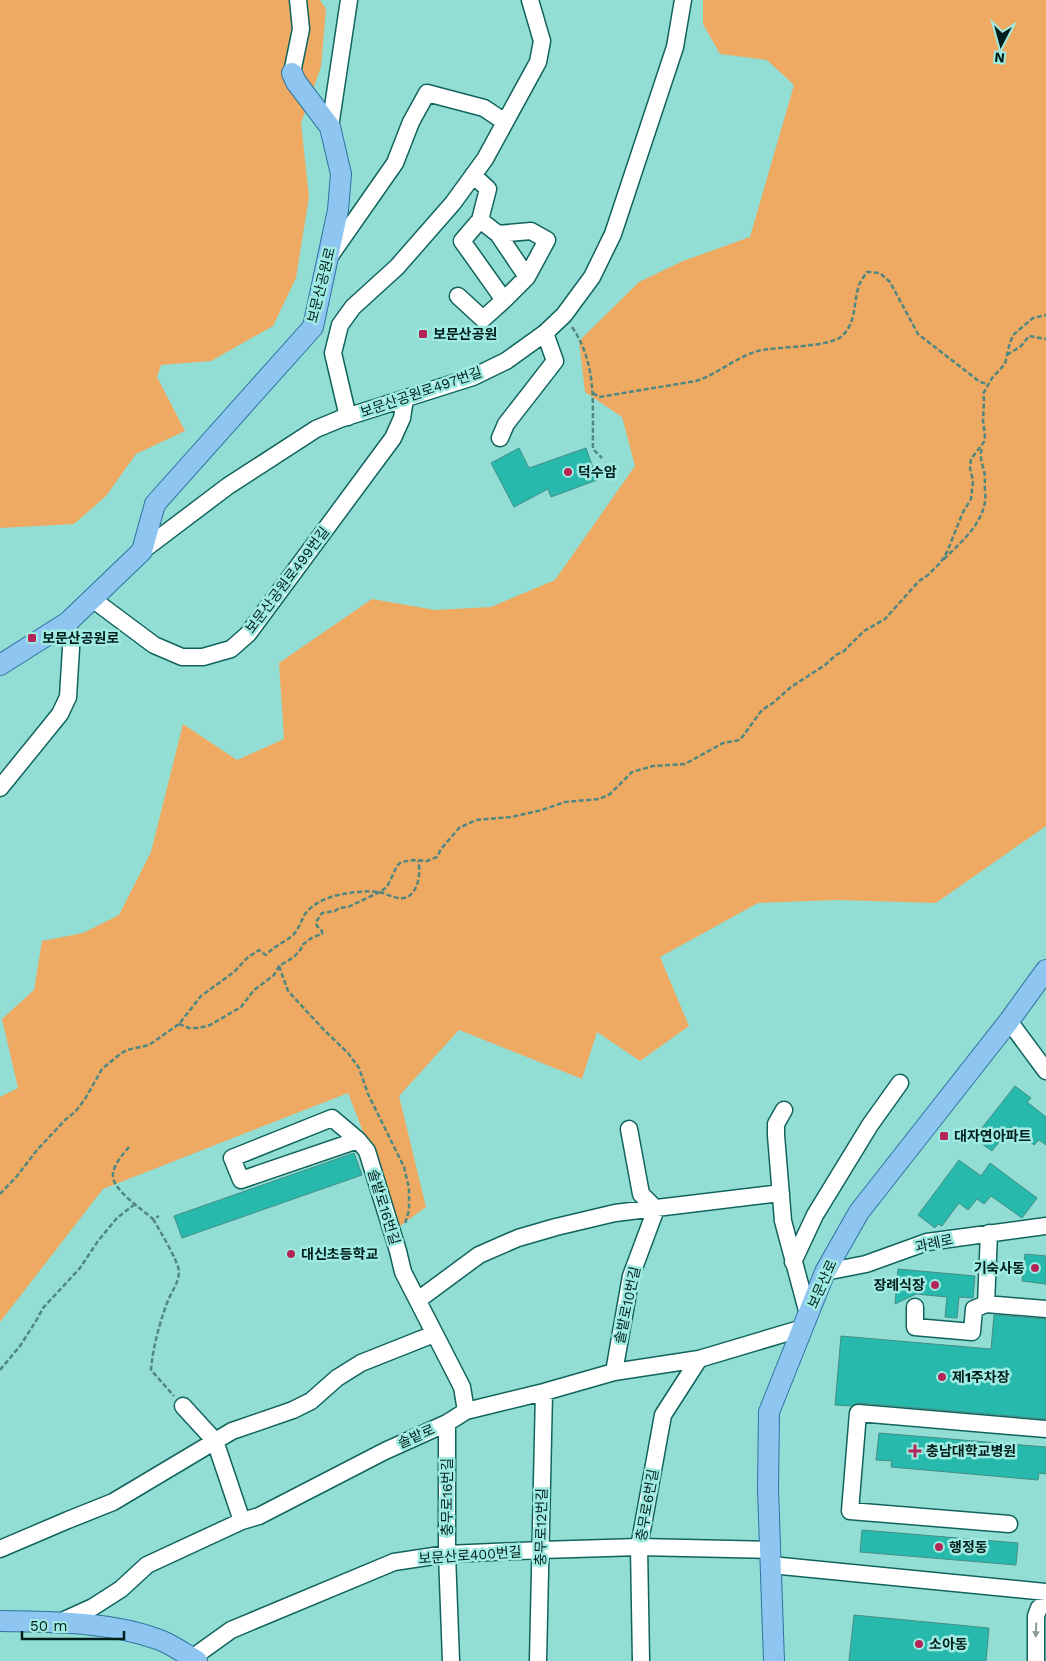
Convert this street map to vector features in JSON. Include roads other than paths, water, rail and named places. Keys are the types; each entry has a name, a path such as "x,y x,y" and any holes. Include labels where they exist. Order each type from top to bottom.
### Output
{"main road":[{"name":"보문산공원로","path":"142,551 155,504 313,327 338,210 341,174 330,127 296,82 292,73"},
{"path":"0,665 68,622 142,551"},
{"name":"보문산로","path":"774,1661 768,1489 769,1412 825,1272 859,1212 1009,1021 1046,970"},
{"path":"0,1621 60,1622 116,1628 161,1641 195,1660"}],"street":[{"name":"보문산공원로","path":"292,73 301,29 298,0"},
{"path":"330,127 349,0"},
{"path":"348,417 333,353 340,325 353,308 397,267 453,202 485,158 538,62 542,41 530,0"},
{"name":"보문산공원로497번길","path":"142,551 228,486 316,429 473,377 506,361 544,333 564,315 592,277 613,234 675,47 683,0"},
{"path":"329,258 395,163 411,122 427,92 484,108 505,122"},
{"path":"473,175 488,188 480,220 462,241 504,300"},
{"path":"480,220 498,234 527,277"},
{"path":"458,296 482,319 527,277 546,240 531,231 498,234"},
{"path":"500,438 506,424 555,361 544,333"},
{"name":"보문산공원로499번길","path":"91,598 154,645 182,657 202,658 231,650 248,634 264,613 392,438 402,418 405,399"},
{"path":"0,788 60,714 68,697 71,648 68,622"},
{"path":"1009,1021 1046,1071"},
{"path":"793,1262 815,1215 870,1125 900,1083"},
{"path":"784,1110 776,1124 782,1220 806,1321"},
{"name":"솔밭로16번길","path":"358,1140 241,1180 232,1158 332,1118 358,1140 367,1151 403,1272 462,1387 466,1411"},
{"path":"629,1129 641,1194 656,1209"},
{"path":"418,1300 479,1255 518,1238 615,1213 780,1193"},
{"name":"솔밭로10번길","path":"614,1372 631,1276 656,1209"},
{"name":"과례로","path":"825,1272 866,1264 927,1242 1046,1226"},
{"path":"986,1304 989,1233"},
{"path":"915,1307 915,1327 972,1332 974,1310 986,1304 1046,1309"},
{"name":"솔밭로","path":"60,1622 92,1607 120,1589 147,1565 242,1521 259,1516 385,1451 447,1423 466,1411 544,1392 614,1372 698,1359 806,1321"},
{"path":"0,1549 113,1502 232,1431 293,1410 310,1401 337,1378 361,1363 434,1334"},
{"name":"충무로6번길","path":"641,1661 639,1548 663,1415 698,1359"},
{"name":"충무로12번길","path":"538,1661 544,1392"},
{"path":"184,1406 215,1441 242,1521"},
{"path":"1009,1524 850,1511 858,1413 1046,1428"},
{"name":"충무로16번길","path":"447,1423 447,1554 451,1661"},
{"name":"보문산로400번길","path":"195,1660 231,1630 394,1562 447,1554 639,1548 771,1558 1046,1592"},
{"path":"1036,1661 1036,1616 1039,1608 1046,1604"},
{"path":"1046,1646 1046,1656"}],"place":[{"name":"보문산공원","path":"423,334"},
{"name":"덕수암","path":"568,472"},
{"name":"보문산공원로","path":"32,638"},
{"name":"대자연아파트","path":"944,1136"},
{"name":"대신초등학교","path":"291,1254"},
{"name":"기숙사동","path":"1035,1268"},
{"name":"장례식장","path":"935,1285"},
{"name":"제1주차장","path":"942,1377"},
{"name":"충남대학교병원","path":"915,1451"},
{"name":"행정동","path":"939,1547"},
{"name":"소아동","path":"919,1644"}]}
